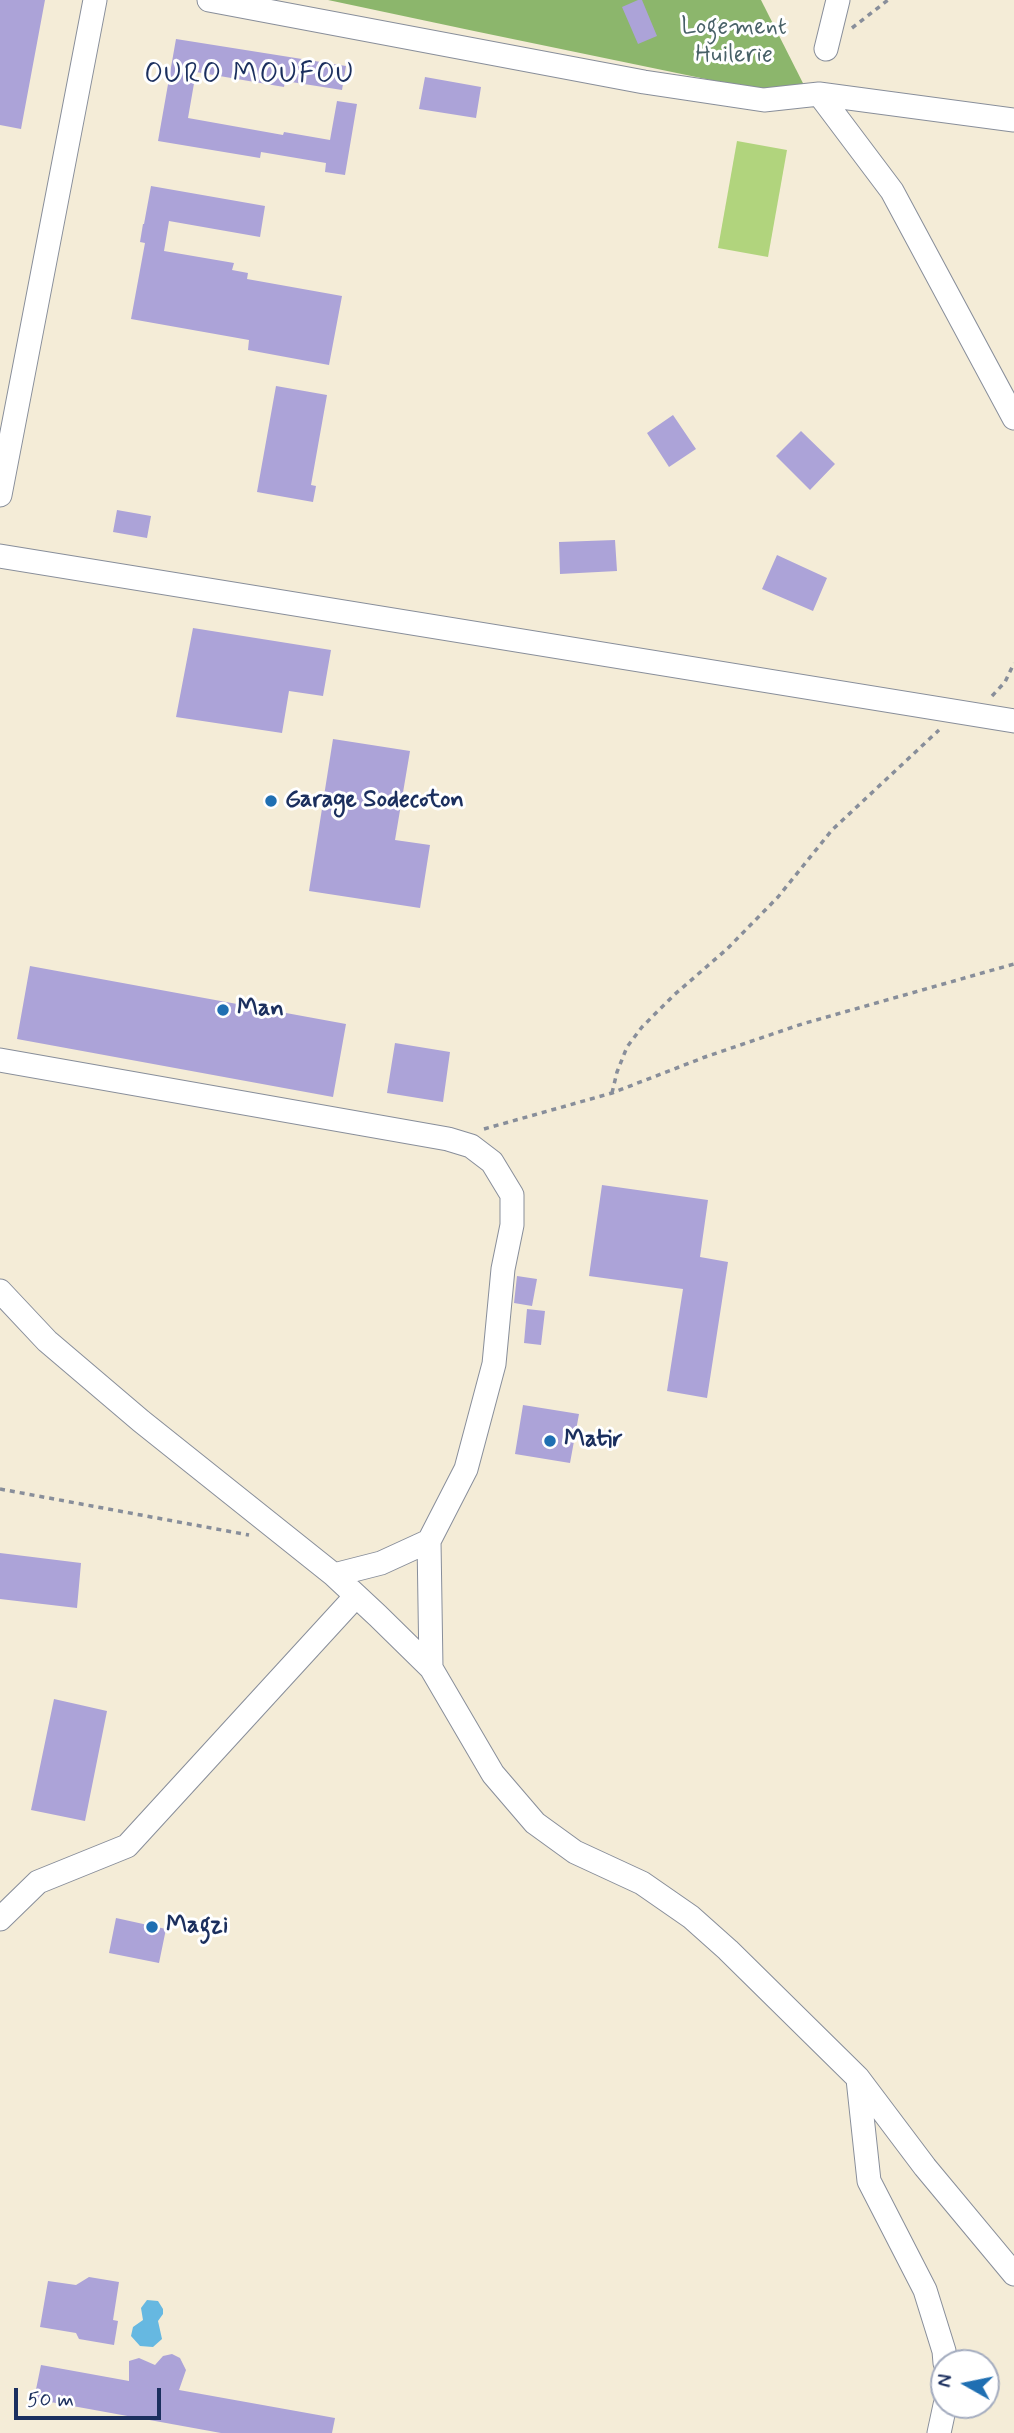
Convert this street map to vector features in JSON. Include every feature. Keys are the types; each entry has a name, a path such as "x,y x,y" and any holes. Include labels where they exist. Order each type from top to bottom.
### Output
{"street":[{"path":"0,495 95,0"},
{"path":"209,0 670,86 764,100 819,94 1014,120"},
{"path":"827,49 838,0"},
{"path":"819,94 892,191 1014,418"},
{"path":"0,556 1014,722"},
{"path":"0,1060 448,1139 471,1146 492,1162 512,1195 512,1225 503,1269 494,1364 466,1469 429,1541 430,1668"},
{"path":"0,1291 47,1341 141,1421 334,1575 430,1668 493,1774 535,1823 575,1852 642,1883 691,1917 728,1950 858,2078 925,2167 1014,2274"},
{"path":"334,1575 382,1563 429,1541"},
{"path":"0,1919 37,1882 127,1846 356,1596"},
{"path":"858,2078 869,2181 925,2290 943,2349"}],"path":[{"path":"612,1093 627,1047 642,1027 727,949 778,897 832,830 959,712 996,692 1005,682 1014,663"},
{"path":"448,1139 612,1093 802,1024 1014,964"},
{"path":"0,1489 254,1535"}],"green space":[{"name":"Logement Huilerie","path":"328,0 761,0 812,101 474,31"},
{"path":"737,141 787,150 768,257 718,248"}],"water":[{"path":"147,2300 158,2301 163,2309 158,2321 162,2339 153,2347 140,2346 131,2336 133,2327 143,2320 141,2308"}],"building":[{"path":"0,0 45,0 21,129 0,125"},
{"path":"642,0 657,36 638,44 622,7"},
{"path":"176,39 346,66 342,90 285,81 284,87 196,72 188,118 283,135 284,132 330,140 337,101 357,104 345,175 325,172 326,163 261,152 260,158 158,141"},
{"path":"425,77 481,87 476,118 419,109"},
{"path":"151,186 265,206 260,237 169,221 164,251 234,263 232,270 248,273 247,279 342,296 329,365 248,350 249,340 131,319 145,243 140,242"},
{"path":"276,386 327,395 311,485 316,486 313,502 257,492"},
{"path":"673,415 696,449 669,467 647,433"},
{"path":"801,431 835,464 810,490 776,456"},
{"path":"117,510 151,516 147,538 113,532"},
{"path":"615,540 617,571 560,574 559,542"},
{"path":"777,555 827,578 813,611 762,589"},
{"path":"193,628 331,650 323,696 289,691 282,733 176,717"},
{"path":"333,739 410,751 395,840 430,845 420,908 309,891"},
{"path":"30,966 346,1024 333,1097 17,1039"},
{"path":"395,1043 450,1052 443,1102 387,1093"},
{"path":"602,1185 708,1200 700,1257 728,1262 707,1398 667,1391 683,1289 589,1276"},
{"path":"517,1276 537,1279 532,1306 514,1303"},
{"path":"527,1309 545,1311 541,1345 524,1343"},
{"path":"523,1405 579,1414 570,1463 515,1454"},
{"path":"0,1553 81,1563 77,1608 0,1599"},
{"path":"54,1699 107,1711 85,1821 31,1810"},
{"path":"116,1918 166,1929 159,1963 109,1953"},
{"path":"89,2277 119,2282 113,2320 118,2321 114,2345 79,2339 76,2333 40,2327 48,2281 76,2285"},
{"path":"172,2354 180,2358 186,2370 179,2390 335,2418 332,2433 221,2433 34,2399 41,2365 129,2381 129,2361 139,2358 155,2365 163,2356"}],"place":[{"name":"Garage Sodecoton","path":"271,801"},
{"name":"Man","path":"223,1010"},
{"name":"Matir","path":"550,1441"},
{"name":"Magzi","path":"152,1927"}],"district":[{"name":"OURO MOUFOU","path":"250,76"}]}
